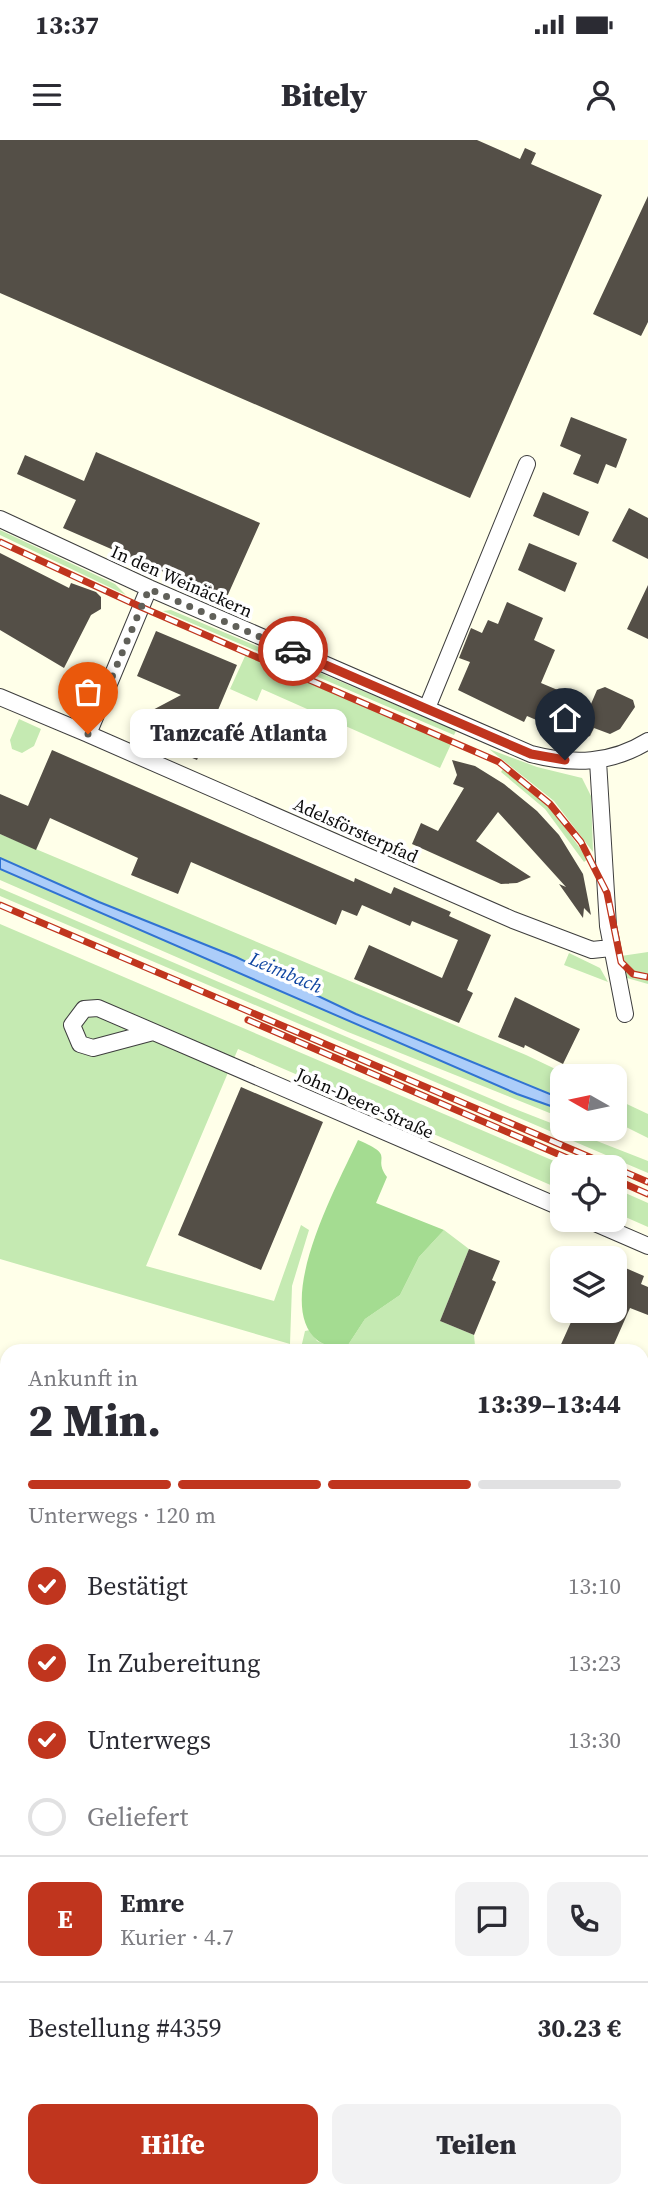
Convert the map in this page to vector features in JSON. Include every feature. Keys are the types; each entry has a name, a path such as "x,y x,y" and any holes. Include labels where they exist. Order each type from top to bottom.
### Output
{"street":[{"path":"427,708 527,464"},
{"name":"In den Weinäckern","path":"0,519 149,589 531,754 565,760 598,761 621,755 648,741"},
{"path":"88,734 149,589"},
{"name":"Adelsförsterpfad","path":"0,696 513,920 592,950 611,948"},
{"path":"598,761 603,880 611,948 625,1014"},
{"name":"John-Deere-Straße","path":"153,1032 550,1203"},
{"path":"616,1232 648,1246"}],"green space":[{"path":"0,530 115,584 126,595 0,535"},
{"path":"171,610 456,731 454,735 163,611"},
{"path":"246,654 452,742 440,768 262,689 257,701 230,689"},
{"path":"19,719 41,729 34,746 22,753 12,749 10,740"},
{"path":"489,749 537,767 582,778 591,796 593,852 554,801"},
{"path":"503,769 549,806 588,859 584,862 545,809 501,772"},
{"path":"0,834 526,1055 550,1066 550,1094 356,1014 236,957 99,902 0,858"},
{"path":"0,869 517,1094 550,1105 550,1113 348,1032 0,880"},
{"path":"0,888 550,1123 550,1131 0,896"},
{"path":"0,924 550,1159 550,1185 238,1049 146,1266 274,1301 301,1225 309,1230 292,1286 290,1344 0,1259"},
{"path":"648,952 648,984 627,978 621,956"},
{"path":"569,953 600,968 608,982 564,965"},
{"path":"627,1104 648,1114 648,1138 627,1128"},
{"path":"358,1140 381,1154 381,1165 387,1177 376,1203 444,1230 419,1257 400,1295 365,1319 349,1344 324,1344 317,1340 305,1322 302,1299 305,1271 325,1212"},
{"path":"573,1141 597,1141 648,1161 648,1173 627,1164 627,1155 606,1155"},
{"path":"627,1194 648,1203 648,1227 627,1218"},
{"path":"444,1230 469,1249 440,1321 474,1335 475,1344 349,1344 365,1319 400,1295 419,1257"},
{"path":"310,1330 317,1341 324,1344 302,1344 305,1331"}],"water":[{"path":"0,858 99,902 236,957 356,1014 550,1094 550,1106 517,1094 0,869"}],"building":[{"path":"0,140 477,140 520,159 525,148 536,153 531,164 602,195 470,498 0,293"},
{"path":"648,196 648,322 641,336 593,314"},
{"path":"571,417 627,439 616,468 606,464 598,484 573,474 581,455 560,446"},
{"path":"96,452 260,523 226,599 63,528 76,500 17,474 25,455 84,481"},
{"path":"543,492 589,512 579,536 533,516"},
{"path":"629,508 648,518 648,559 612,541"},
{"path":"529,543 577,563 565,592 518,570"},
{"path":"0,553 69,588 71,583 96,592 101,597 101,609 91,615 64,668 0,630"},
{"path":"648,585 648,639 627,629"},
{"path":"507,602 543,618 534,640 555,650 541,683 591,704 597,690 605,687 633,700 635,707 620,729 610,734 594,728 590,736 581,739 527,716 524,722 458,690 470,662 459,658 471,628 482,633 488,620 498,624"},
{"path":"156,631 237,665 197,760 178,752 169,755 167,747 150,740 153,734 147,713 181,695 137,676"},
{"path":"52,750 354,882 355,878 391,894 394,887 451,912 449,916 491,935 467,990 473,993 459,1023 354,979 369,945 442,978 458,940 412,921 410,926 362,905 357,916 342,910 336,925 191,862 178,894 131,875 138,858 50,818 36,850 0,834 0,794 28,806"},
{"path":"452,760 475,766 504,784 537,811 559,835 583,874 591,915 584,908 583,918 559,884 566,887 498,812 476,841 531,877 517,883 501,884 412,844 421,823 438,831 464,788 453,784 457,775"},
{"path":"515,997 580,1029 563,1064 525,1045 524,1048 498,1037"},
{"path":"241,1087 323,1122 261,1270 178,1235"},
{"path":"469,1249 500,1261 492,1280 496,1282 474,1335 440,1321"},
{"path":"627,1269 644,1276 641,1284 648,1287 648,1315 630,1308 627,1315"},
{"path":"571,1323 623,1323 614,1344 561,1344"}],"railway":[{"path":"0,542 141,607 499,762 550,804 581,842 607,893 621,962 633,974 648,977"},
{"path":"0,905 648,1182"},
{"path":"248,1020 560,1155"},
{"path":"627,1185 648,1194"}],"way so far":[{"path":"88,734 149,589 293,651"}],"place":[{"name":"Tanzcafé Atlanta","path":"88,734"}],"route":[{"path":"293,651 531,754 565,760"}],"water label":[{"name":"Leimbach","path":"286,972"}]}
